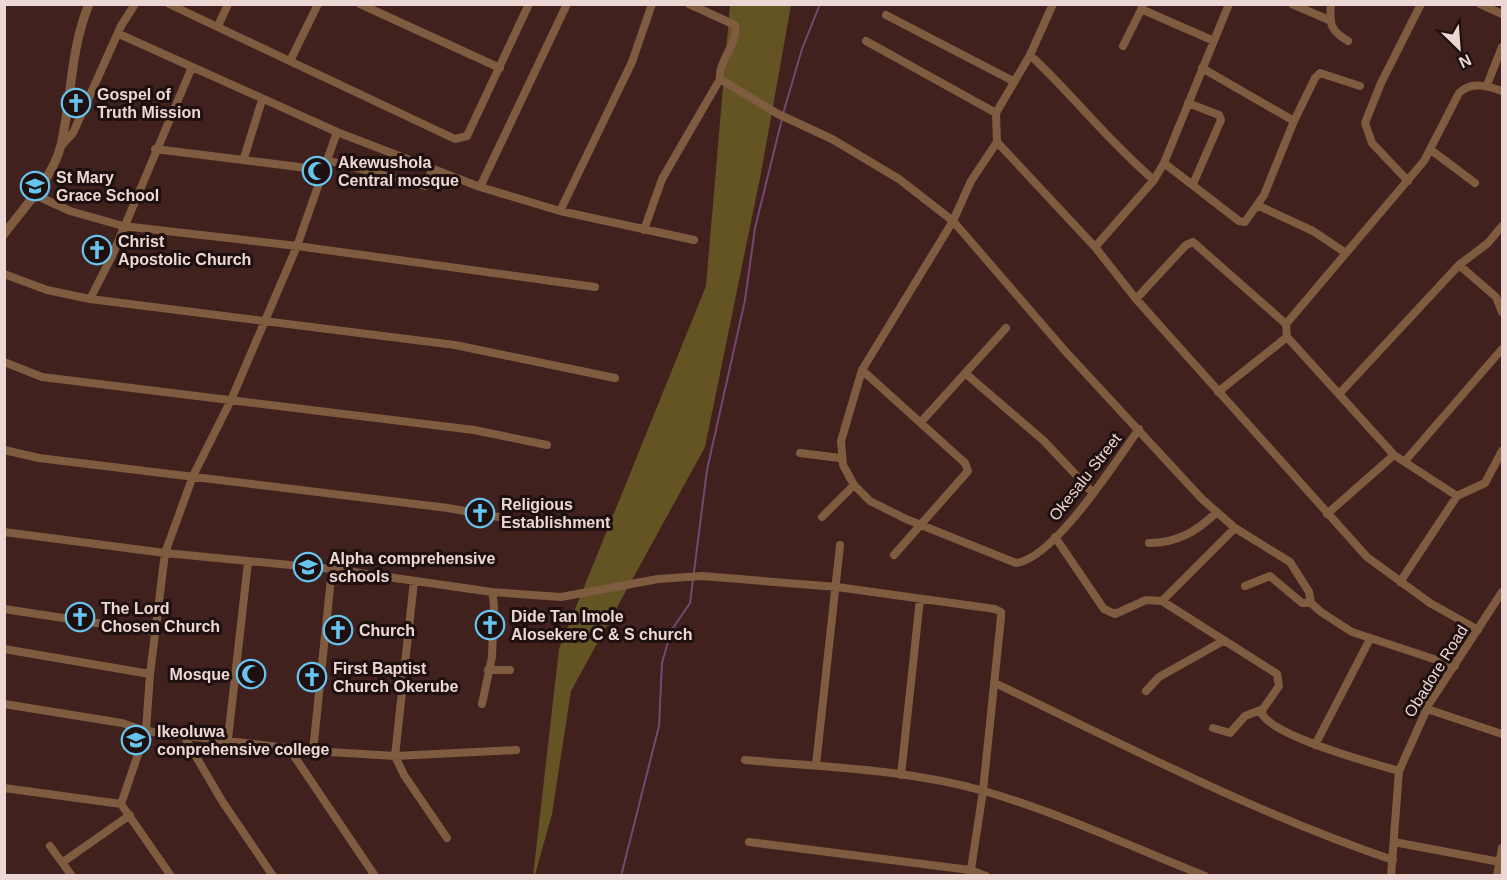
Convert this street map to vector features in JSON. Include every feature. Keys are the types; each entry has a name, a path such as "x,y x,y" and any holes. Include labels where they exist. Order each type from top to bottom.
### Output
{"street":[{"path":"4,234 51,169 61,146 76,43 89,4"},
{"path":"61,146 73,133 126,16 135,4"},
{"path":"169,4 455,140 467,136 529,4"},
{"path":"218,26 228,4"},
{"path":"290,61 318,4"},
{"path":"360,4 500,68"},
{"path":"480,187 566,7 555,4"},
{"path":"560,211 632,62 652,4"},
{"path":"644,230 662,179 720,80 720,70 735,36 735,25 689,4"},
{"path":"1095,247 1154,180 1164,163 1229,4"},
{"path":"1292,4 1329,20"},
{"path":"1331,4 1329,20 1333,32 1348,41"},
{"path":"1408,181 1372,143 1365,123 1381,83 1421,4"},
{"path":"1480,4 1503,14"},
{"path":"822,517 854,485 840,458 845,422 862,370 953,221 971,181 997,142 996,113 1030,55 1052,5"},
{"path":"1123,46 1142,7 1214,41"},
{"path":"886,15 1013,81"},
{"path":"119,34 337,132 432,170 560,211 694,240"},
{"path":"866,41 996,113"},
{"path":"1487,85 1503,47"},
{"path":"1030,55 1067,90 1118,149 1154,180"},
{"path":"90,299 112,256 155,149 192,67"},
{"path":"1202,68 1294,121"},
{"path":"1164,163 1242,222 1248,220 1273,175 1294,121 1320,73 1360,86"},
{"path":"720,80 792,122 832,139 899,179 953,221 1066,352 1217,512 1235,528 1290,562 1309,592 1311,603"},
{"path":"1457,495 1394,455 1340,393 1287,338 1286,324 1408,181 1431,150 1459,93 1468,87 1487,85 1503,91"},
{"path":"244,158 262,99"},
{"path":"1188,103 1219,115 1221,120 1192,184"},
{"path":"121,804 146,731 150,674 165,553 193,476 231,400 297,246 337,132"},
{"path":"997,142 1095,247 1136,299 1367,557 1400,582 1478,630"},
{"path":"155,149 244,158 322,170"},
{"path":"1431,150 1475,183"},
{"path":"326,160 425,186 432,170"},
{"path":"33,194 70,211 123,226 297,246 595,287"},
{"path":"1257,205 1312,231 1346,253"},
{"path":"1340,393 1459,265 1488,243 1503,226"},
{"path":"1136,299 1186,245 1192,242 1286,324"},
{"path":"1459,265 1496,297 1503,312"},
{"path":"4,274 47,290 90,299 455,345 615,378"},
{"path":"921,422 1006,328"},
{"path":"1218,392 1287,338"},
{"path":"1405,461 1503,349"},
{"path":"4,362 42,377 474,430 548,445"},
{"path":"862,370 965,463 969,471 894,555"},
{"path":"965,373 1044,441 1093,493"},
{"name":"Okesalu Street","path":"854,485 870,501 1016,563 1034,558 1055,537 1093,493 1139,429"},
{"path":"4,450 39,458 448,508 532,523"},
{"path":"1400,582 1457,495 1464,490 1476,489 1485,483 1503,451"},
{"path":"800,453 840,458"},
{"path":"1327,514 1394,455"},
{"path":"1149,543 1184,537 1195,532 1217,512"},
{"path":"1162,601 1235,528"},
{"path":"4,532 165,553 332,569 492,592 561,597 658,579 702,576 837,587 995,609 1001,612 995,683 983,791 970,873"},
{"path":"1055,537 1109,613 1122,612 1146,600 1162,601 1277,674 1279,686 1262,714 1269,721 1315,745 1399,771"},
{"path":"816,765 840,544"},
{"path":"228,739 248,562"},
{"path":"313,751 332,569"},
{"path":"1245,586 1270,576 1302,603 1311,603 1340,625 1370,639 1455,666"},
{"path":"414,581 395,756 404,775 447,838"},
{"name":"Obadore Road","path":"1391,876 1399,771 1427,709 1503,591"},
{"path":"482,704 492,657 494,605 492,592"},
{"path":"901,775 920,599"},
{"path":"4,609 156,632"},
{"path":"1315,745 1370,639"},
{"path":"1146,691 1159,677 1223,641"},
{"path":"4,649 150,674"},
{"path":"488,670 510,670"},
{"path":"995,683 1257,808 1322,836 1393,860"},
{"path":"4,705 122,723 146,731 228,739 313,751 395,756 516,750"},
{"path":"1213,728 1230,733 1245,716 1263,709"},
{"path":"1427,709 1503,734"},
{"path":"184,736 222,801 273,876"},
{"path":"288,747 375,876"},
{"path":"745,760 816,765 901,775 983,791 1074,823 1205,876"},
{"path":"4,788 121,804 171,876"},
{"path":"63,862 130,815"},
{"path":"749,842 986,876"},
{"path":"1394,842 1500,862"},
{"path":"50,846 72,876"},
{"path":"1497,876 1503,848"}],"shaded area":[{"path":"730,5 791,5 761,173 705,447 571,691 552,814 533,876 559,649 706,286"}],"waterway":[{"path":"783,114 802,49 820,4"},
{"path":"621,876 659,726 662,663 671,631 690,603 707,470 745,300 755,228 782,119"}],"place":[{"name":"Gospel of Truth Mission","path":"76,103"},
{"name":"Akewushola Central mosque","path":"317,171"},
{"name":"St Mary Grace School","path":"35,186"},
{"name":"Christ Apostolic Church","path":"97,250"},
{"name":"Religious Establishment","path":"480,513"},
{"name":"Alpha comprehensive schools","path":"308,567"},
{"name":"The Lord Chosen Church","path":"80,617"},
{"name":"Dide Tan Imole Alosekere C & S church","path":"490,625"},
{"name":"Church","path":"338,630"},
{"name":"Mosque","path":"251,674"},
{"name":"First Baptist Church Okerube","path":"312,677"},
{"name":"Ikeoluwa conprehensive college","path":"136,740"}]}
